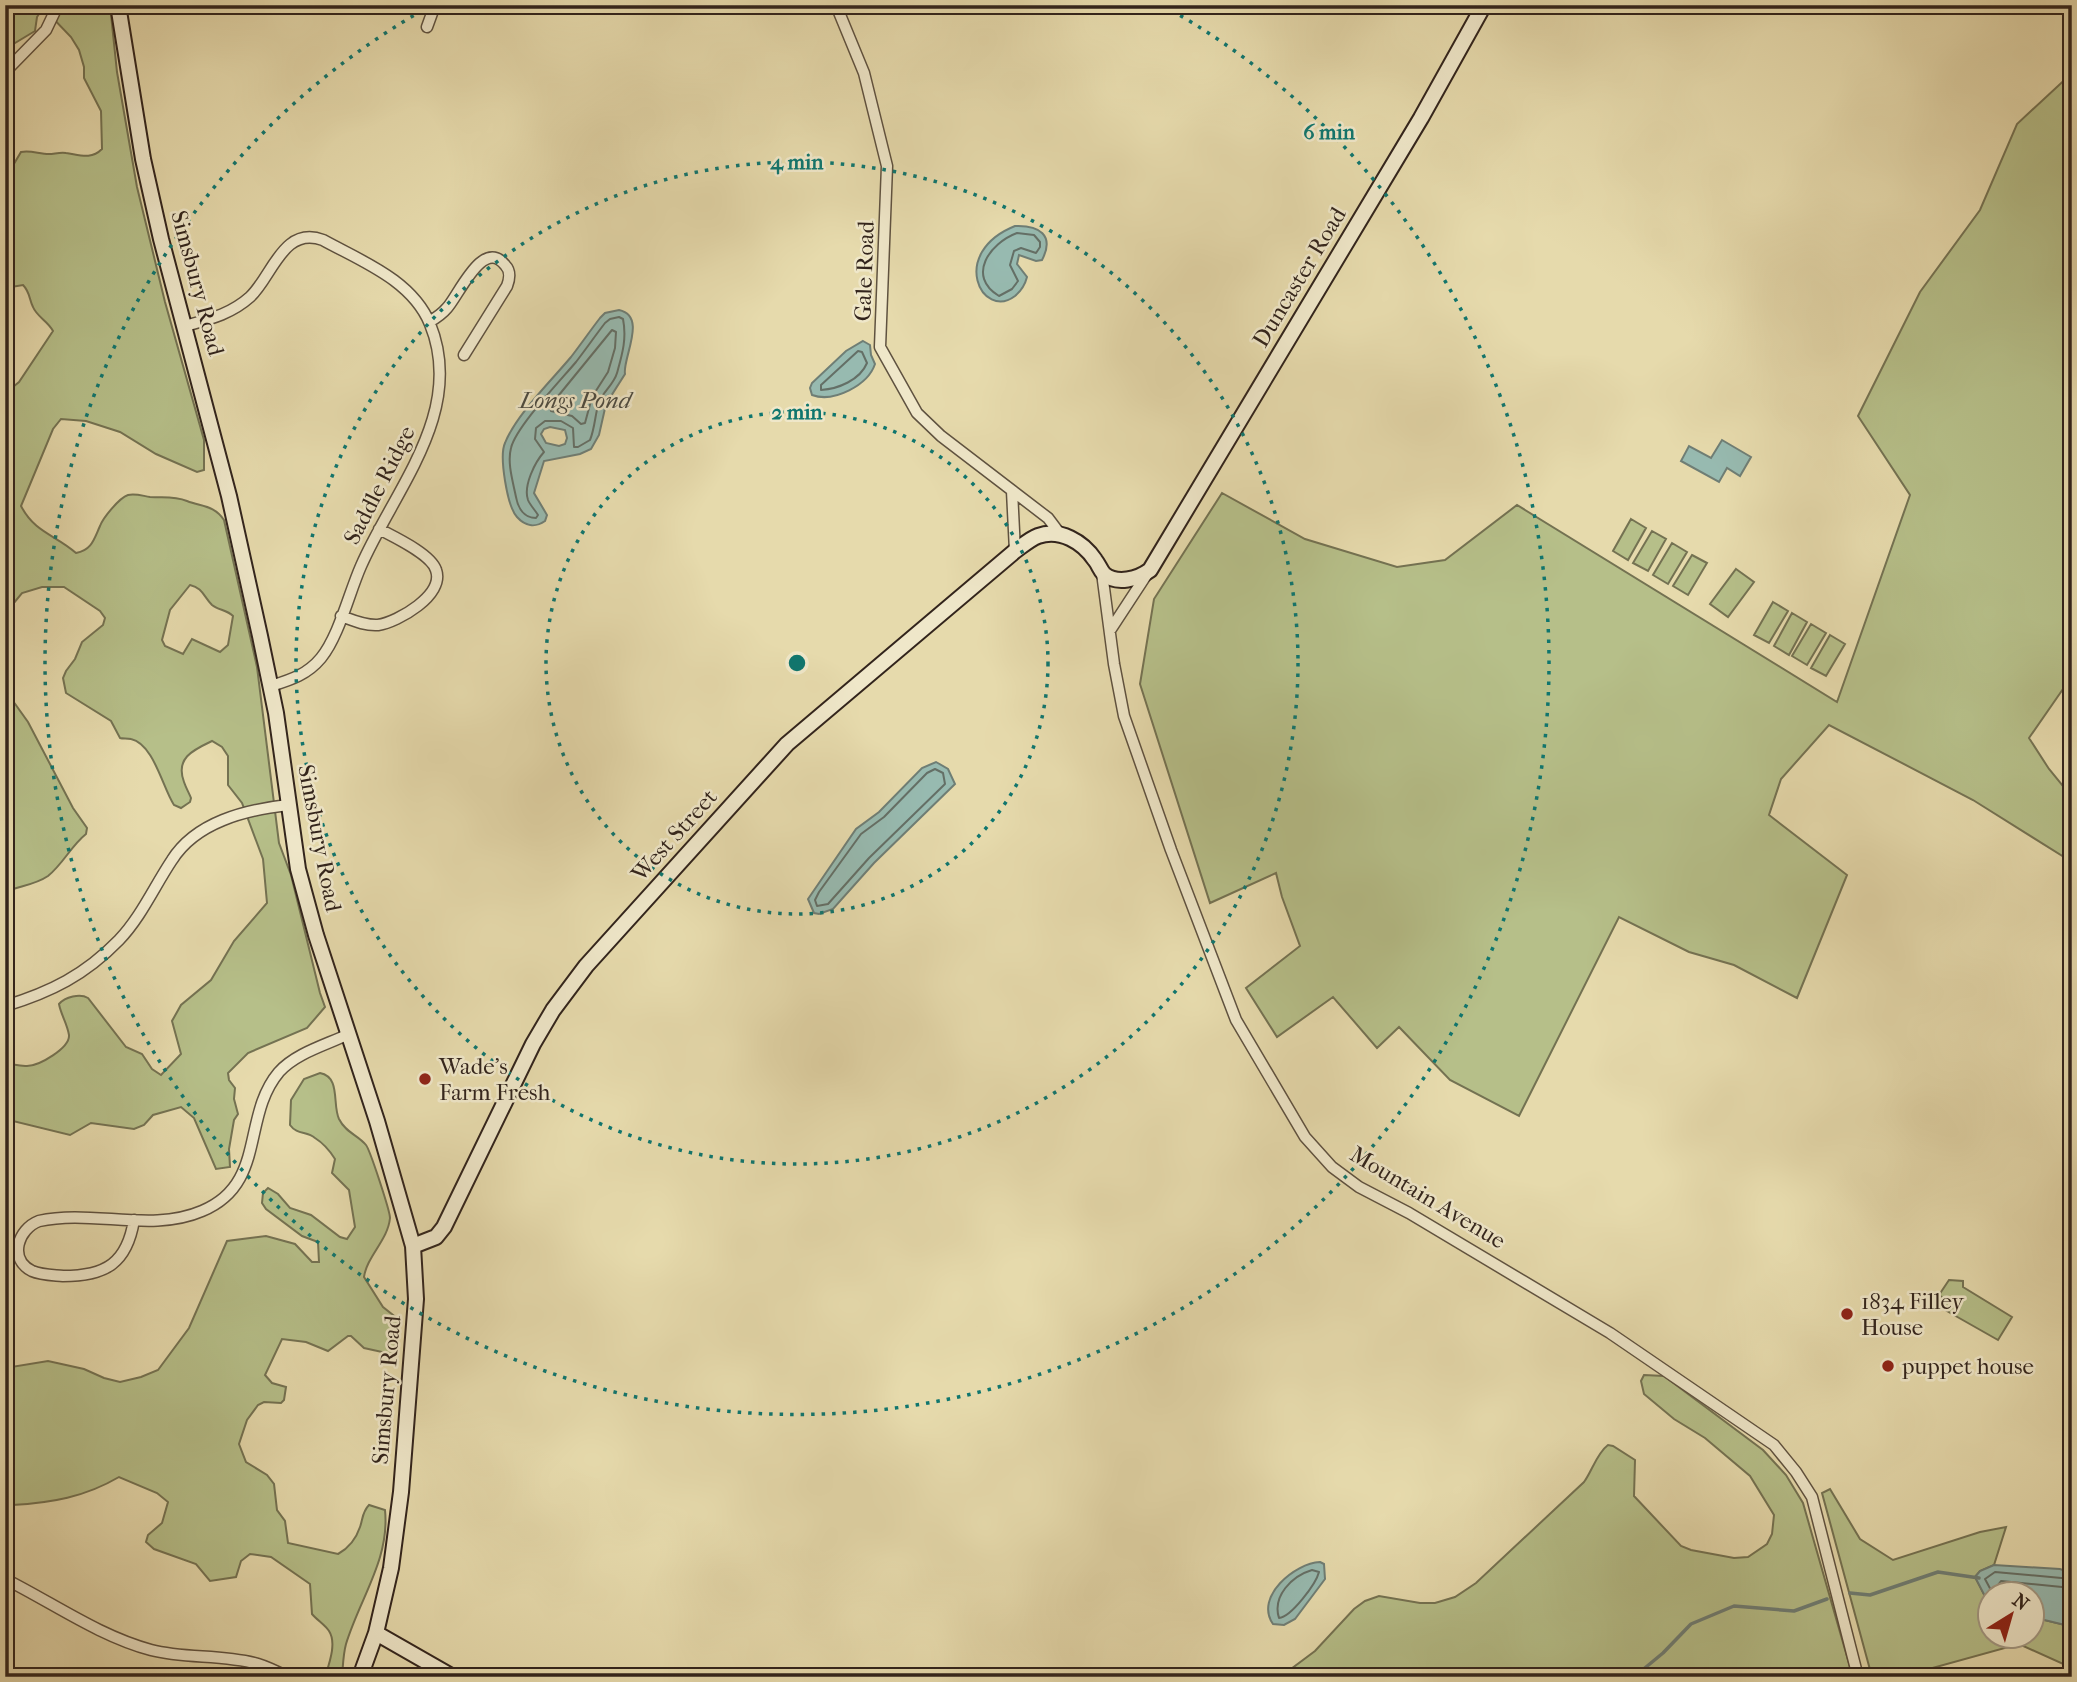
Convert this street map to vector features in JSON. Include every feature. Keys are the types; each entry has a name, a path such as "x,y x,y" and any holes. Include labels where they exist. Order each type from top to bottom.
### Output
{"main road":[{"name":"Simsbury Road","path":"118,5 143,159 161,239 229,496 271,686 302,882 413,1246 416,1299 401,1492 391,1568 376,1633 360,1677"},
{"name":"Duncaster Road","path":"1150,570 1421,118 1484,5"},
{"name":"West Street","path":"413,1246 436,1237 443,1227 533,1044 553,1010 586,966 787,744 1015,551 1038,536 1060,534"},
{"name":"Mountain Avenue","path":"1060,534 1077,541 1095,559 1102,573"},
{"path":"1102,573 1112,579 1133,579 1150,570"},
{"path":"376,1633 453,1677"}],"street":[{"path":"5,72 46,30 58,5"},
{"path":"427,27 435,5"},
{"name":"Gale Road","path":"836,5 864,73 887,166 880,347 917,413 941,436 1048,517 1060,534"},
{"name":"Saddle Ridge","path":"185,326 234,309 254,294 286,248 308,237 323,240 391,278 413,299 429,322 438,353 439,375 432,421 422,451 362,564 326,651 310,669 297,677 271,686"},
{"path":"429,322 447,309 481,261 492,258 504,263 510,274 507,286 464,355"},
{"path":"1012,491 1015,551"},
{"path":"341,617 368,625 385,623 419,605 434,587 437,574 432,563 405,543 379,529"},
{"name":"Duncaster Road","path":"1111,629 1150,570"},
{"name":"Mountain Avenue","path":"1102,573 1124,716 1171,850 1236,1020 1305,1137 1332,1167 1359,1187 1409,1213 1610,1333 1774,1445 1812,1497 1858,1677"},
{"path":"5,1006 59,987 121,939 138,917 173,859 194,836 242,813 288,805"},
{"path":"134,1220 131,1237 122,1255 113,1265 96,1273 42,1274 29,1269 21,1261 18,1242 20,1236 27,1227 39,1221 164,1219 193,1214 208,1208 238,1182 247,1165 262,1101 279,1072 299,1056 349,1034"},
{"path":"5,1579 131,1645 155,1651 249,1662 288,1677"}],"green space":[{"path":"5,5 110,5 117,72 137,187 165,302 204,440 204,470 197,472 156,454 120,432 86,421 61,419 53,429 21,506 39,528 76,553 89,547 108,513 128,495 178,498 216,512 224,520 257,667 279,843 291,875 325,1007 307,1028 248,1053 228,1073 235,1088 234,1099 238,1114 234,1120 229,1149 230,1167 216,1169 194,1118 181,1107 153,1115 144,1125 134,1129 91,1123 70,1135 9,1120 5,1122 5,1064 32,1065 46,1060 65,1045 69,1035 59,1004 69,998 88,998 126,1047 142,1054 152,1069 161,1075 181,1054 172,1021 181,1005 211,980 234,941 267,903 263,859 242,803 228,785 228,756 222,747 212,741 192,752 184,761 182,774 191,798 190,802 181,808 174,805 146,749 131,739 120,738 111,721 66,693 63,678 66,671 82,642 103,625 105,618 100,611 64,587 42,587 22,593 13,604 7,638 8,694 28,722 73,808 87,828 86,834 48,876 5,892 5,385 13,387 19,382 53,331 35,310 23,285 5,288 5,179 21,152 85,156 94,155 102,149 101,111 84,78 79,50 71,37 47,12 41,11 37,17 35,31 5,49","holes":["190,585 212,605 233,616 228,645 220,652 192,639 183,654 165,646 162,640 170,610"]},
{"path":"2072,73 2072,676 2029,738 2072,797 2072,862 1973,800 1829,725 1781,779 1769,815 1847,875 1797,998 1734,965 1689,952 1619,917 1519,1116 1450,1080 1399,1027 1377,1048 1333,997 1277,1037 1246,988 1300,946 1276,873 1210,903 1140,684 1154,599 1222,493 1305,539 1397,567 1445,560 1517,505 1837,702 1910,495 1858,416 1920,292 1980,210 2017,124"},
{"path":"1631,519 1646,528 1628,560 1613,551"},
{"path":"1652,531 1666,539 1648,571 1633,563"},
{"path":"1672,543 1687,552 1668,584 1653,575"},
{"path":"1692,555 1707,563 1688,595 1673,586"},
{"path":"1736,569 1754,582 1728,617 1710,604"},
{"path":"1773,602 1788,611 1769,643 1754,635"},
{"path":"1792,613 1807,622 1789,655 1774,646"},
{"path":"1811,624 1826,633 1807,665 1792,656"},
{"path":"1830,635 1845,644 1826,676 1811,668"},
{"path":"320,1073 331,1080 337,1113 342,1124 368,1149 389,1213 386,1234 369,1262 364,1277 383,1307 398,1319 394,1352 391,1354 364,1348 351,1336 328,1351 306,1342 282,1339 265,1375 272,1383 286,1387 284,1400 281,1403 264,1402 258,1405 247,1420 239,1444 246,1462 267,1475 274,1484 277,1510 285,1521 288,1543 338,1554 354,1539 369,1505 385,1510 379,1562 346,1644 342,1677 325,1677 332,1654 332,1641 329,1631 312,1614 310,1584 271,1557 250,1554 241,1561 236,1577 210,1581 196,1564 154,1549 146,1542 148,1535 162,1523 168,1502 157,1493 119,1477 93,1490 67,1498 12,1505 5,1513 5,1449 8,1433 5,1426 5,1368 48,1361 84,1369 120,1382 141,1377 158,1370 189,1328 227,1241 266,1236 295,1244 312,1262 319,1262 318,1242 302,1236 266,1209 262,1203 263,1193 268,1188 278,1194 290,1208 311,1215 340,1237 347,1239 355,1227 349,1190 332,1173 335,1159 318,1140 290,1125 291,1100 304,1079"},
{"path":"1949,1280 1963,1281 1963,1287 2012,1317 1998,1340 1938,1306 1943,1298 1939,1295"},
{"path":"1644,1375 1664,1376 1763,1450 1786,1475 1803,1503 1850,1667 1849,1677 1284,1677 1315,1651 1354,1609 1365,1601 1379,1596 1435,1603 1455,1597 1476,1583 1584,1482 1608,1445 1635,1460 1634,1496 1681,1546 1734,1558 1748,1557 1767,1544 1772,1534 1774,1515 1750,1476 1705,1438 1674,1419 1644,1394 1641,1381"},
{"path":"1830,1489 1860,1539 1893,1560 1980,1532 2006,1527 1994,1565 1980,1571 1975,1577 1976,1650 1997,1650 1900,1677 1872,1677 1822,1493"},
{"path":"2046,1620 2072,1624 2072,1668 2032,1650 2046,1650"}],"water":[{"path":"1015,226 1031,227 1042,233 1047,244 1046,251 1042,260 1036,261 1019,255 1017,264 1027,277 1022,288 1015,296 1003,301 992,299 983,292 977,267 982,252 994,238"},
{"name":"Longs Pond","path":"619,310 632,320 632,339 625,374 606,404 599,435 591,449 580,454 544,461 534,493 547,515 541,523 527,524 513,511 507,492 503,458 505,443 525,410 605,313","holes":["550,427 565,430 565,444 559,446 546,443 541,434 544,429"]},
{"path":"863,341 870,345 875,364 865,379 840,394 821,397 812,395 812,383 846,351"},
{"path":"1722,440 1751,457 1740,476 1727,468 1719,482 1681,461 1689,446 1711,458"},
{"path":"936,762 948,769 955,784 874,863 833,909 814,913 808,899 856,829 879,812 922,768"},
{"path":"1320,1562 1324,1564 1325,1579 1295,1619 1284,1625 1273,1624 1269,1603 1280,1583 1299,1568"},
{"path":"1994,1565 2060,1569 2072,1573 2072,1624 2046,1620 2046,1580 1977,1580 1975,1577 1980,1571"}],"waterway":[{"path":"1850,1593 1870,1595 1938,1572 1979,1578"},
{"path":"1634,1677 1663,1653 1691,1624 1734,1606 1794,1611 1827,1599"}],"place":[{"name":"Wade's Farm Fresh","path":"425,1079"},
{"name":"1834 Filley House","path":"1847,1314"},
{"name":"puppet house","path":"1888,1366"}]}
